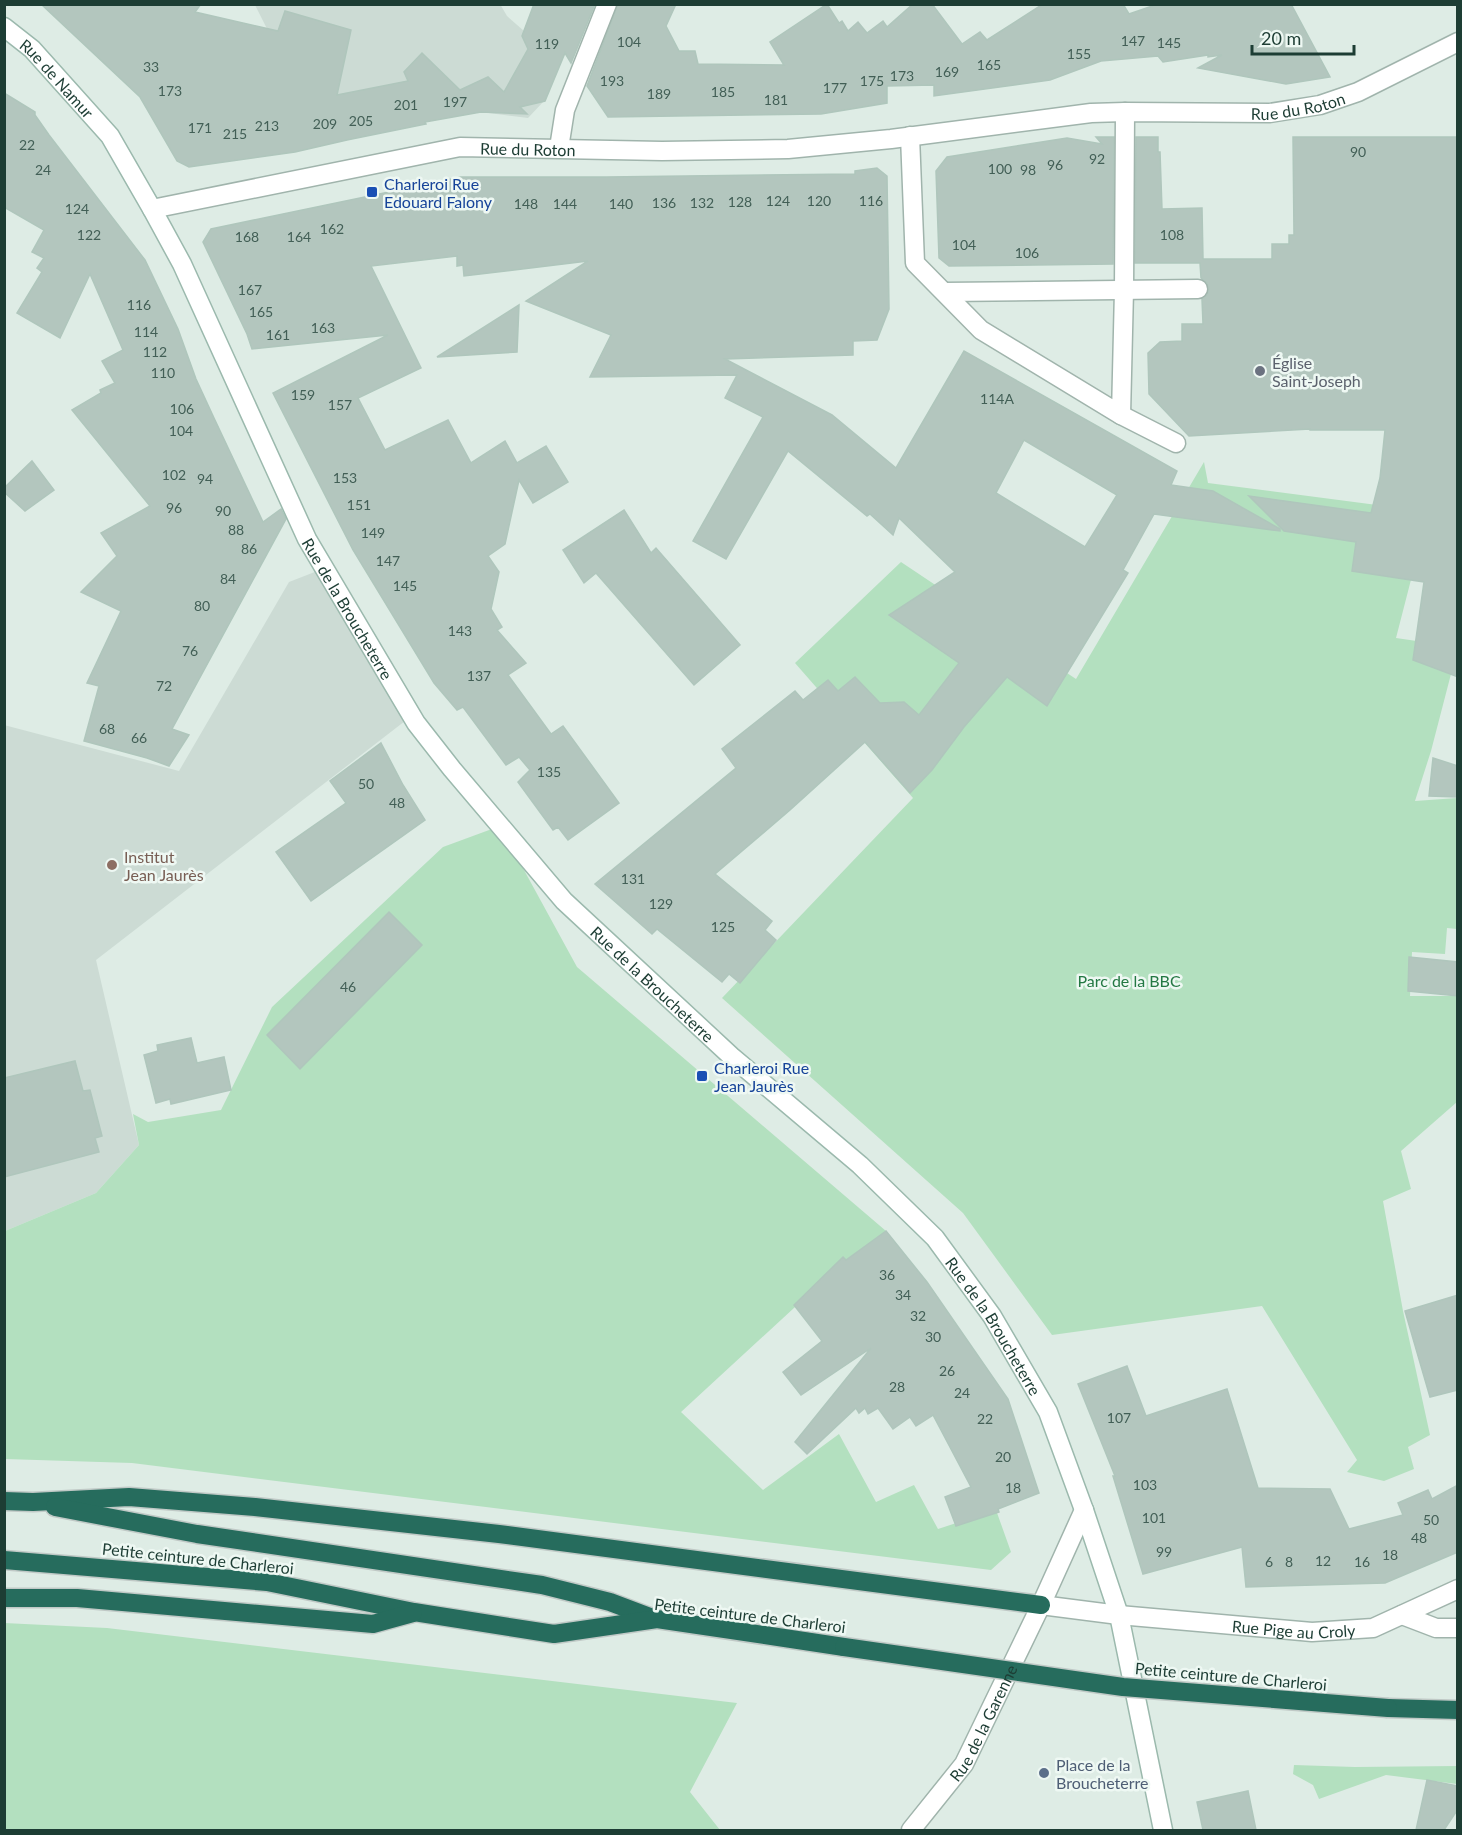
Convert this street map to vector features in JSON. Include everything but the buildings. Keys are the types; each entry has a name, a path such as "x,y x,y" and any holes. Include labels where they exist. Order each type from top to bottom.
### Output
{"highway":[{"path":"4,1502 129,1497 255,1508 499,1534 1041,1605"},
{"path":"33,1502 197,1534 542,1585 609,1602 657,1620"},
{"name":"Petite ceinture de Charleroi","path":"4,1560 267,1582 414,1612 554,1634 657,1620 1123,1686 1388,1708 1458,1710"},
{"path":"4,1598 77,1598 373,1624 414,1612"}],"street":[{"path":"559,148 566,110 607,4"},
{"name":"Rue de Namur","path":"4,27 32,49 106,131"},
{"name":"Rue du Roton","path":"152,209 460,147 662,151 788,149 1058,117 1125,112 1270,113 1320,105 1358,92 1458,42"},
{"path":"1122,415 1125,112"},
{"name":"Rue de la Broucheterre","path":"106,131 182,264 307,538 416,723 564,901 731,1056 860,1165 935,1238 992,1316 1048,1412 1119,1615 1163,1830"},
{"path":"910,136 915,263 981,330 1122,415 1176,443"},
{"path":"945,292 1198,289"},
{"name":"Rue de la Garenne","path":"911,1830 964,1764 1084,1510"},
{"name":"Rue Pige au Croly","path":"1041,1605 1119,1615 1312,1632 1373,1628 1458,1589"},
{"path":"1402,1615 1436,1628 1458,1628"}],"shaded area":[{"path":"500,4 507,16 524,31 528,49 513,76 544,101 528,118 481,112 444,74 371,89 371,96 302,98 255,5"},
{"name":"Institut Jean Jaurès","path":"325,568 405,721 96,960 139,1145 96,1193 5,1231 4,725 179,771 289,582"}],"green space":[{"name":"Parc de la BBC","path":"1204,462 1208,483 1377,505 1414,568 1396,638 1458,647 1431,751 1415,801 1457,798 1457,929 1447,928 1445,954 1412,952 1410,996 1457,996 1457,1102 1401,1151 1411,1189 1383,1201 1403,1311 1430,1435 1408,1447 1414,1469 1384,1481 1347,1472 1357,1460 1262,1306 1052,1335 963,1213 722,998 913,798 795,663 901,562 1076,679"},
{"path":"500,826 577,967 886,1231 846,1260 681,1412 763,1490 839,1434 876,1502 914,1485 938,1529 996,1510 1011,1552 991,1570 132,1463 5,1459 5,1231 96,1193 139,1145 133,1114 148,1122 221,1110 272,1007 443,847"},
{"path":"4,1623 107,1628 737,1703 690,1792 720,1830 5,1830"},
{"path":"1294,1765 1457,1766 1457,1784 1386,1775 1319,1799 1313,1785 1293,1774"}],"place":[{"name":"Charleroi Rue Edouard Falony","path":"372,192"},
{"name":"Église Saint-Joseph","path":"1260,371"},
{"name":"Institut Jean Jaurès","path":"112,865"},
{"name":"Charleroi Rue Jean Jaurès","path":"702,1076"},
{"name":"Place de la Broucheterre","path":"1044,1773"}]}
